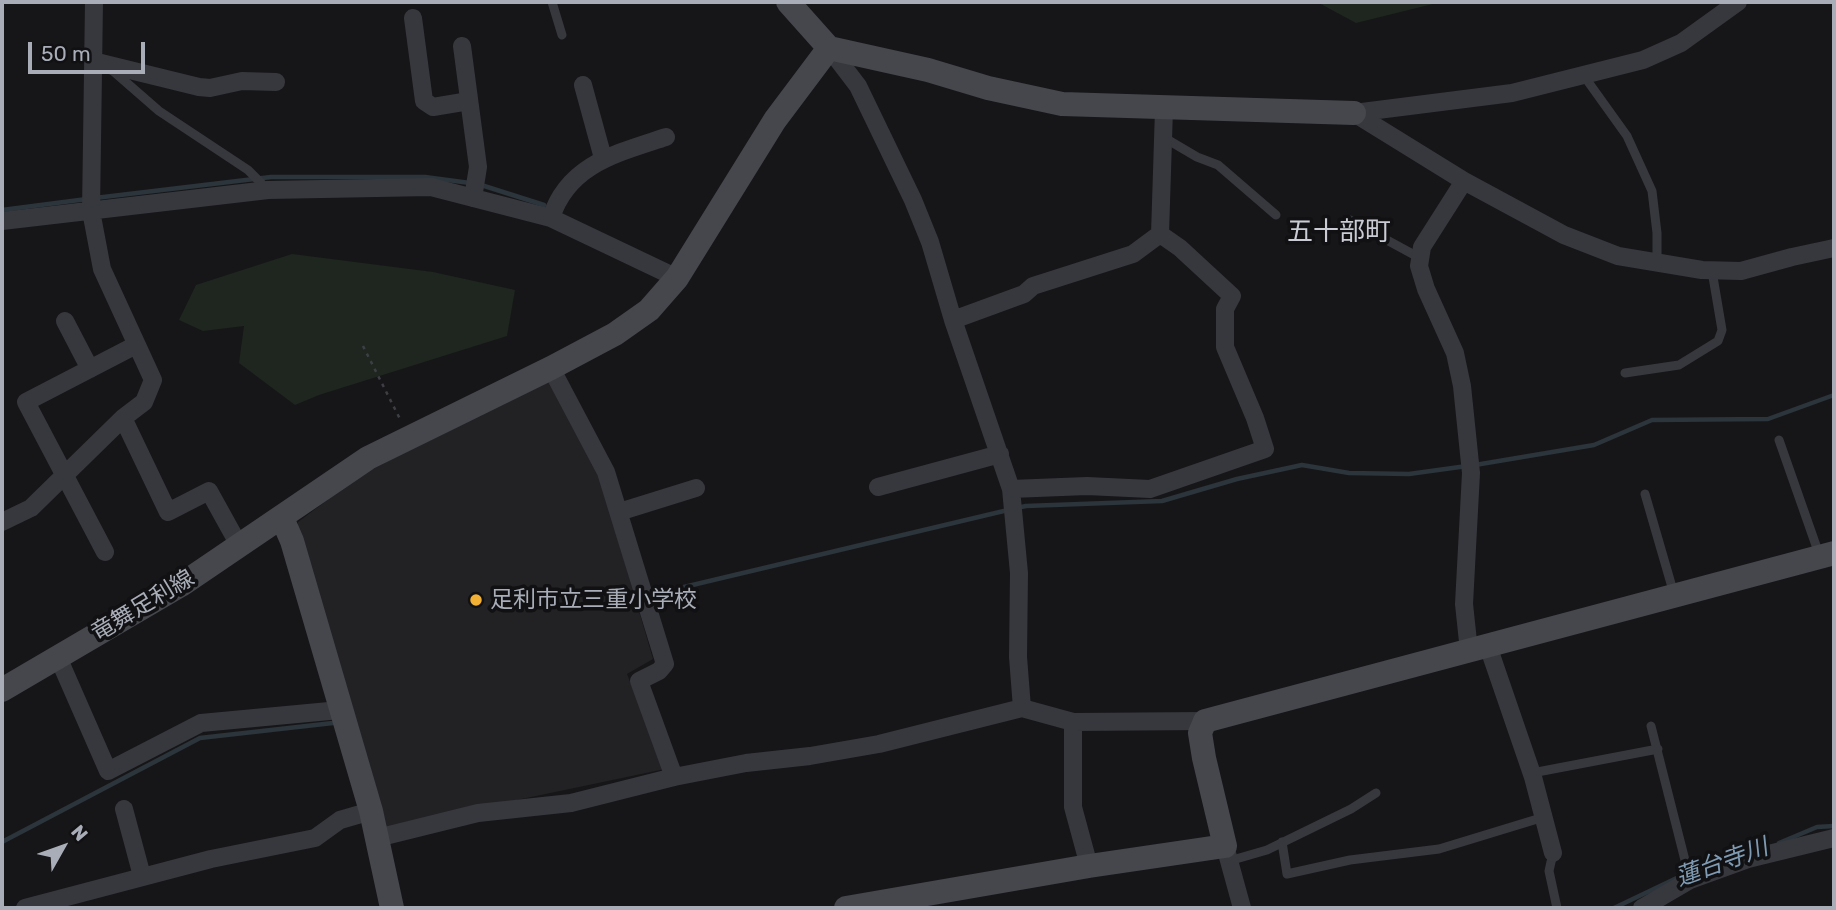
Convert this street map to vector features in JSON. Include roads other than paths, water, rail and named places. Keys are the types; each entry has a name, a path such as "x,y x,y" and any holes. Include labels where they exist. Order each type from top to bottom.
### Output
{"street":[{"path":"2,523 31,508 123,418 144,402 153,380 102,269 90,211 100,62 94,2"},
{"path":"789,2 858,86 913,200 930,242 953,320 1000,454 1011,489 1019,573 1018,657 1021,708"},
{"path":"829,48 1062,104 1354,113 1512,93 1643,60 1681,43 1738,2"},
{"path":"412,18 424,101 433,107 469,101"},
{"path":"462,46 478,167 473,198"},
{"name":"竜舞足利線","path":"2,690 181,585 368,458 551,368 615,334 649,310 677,278 775,120 829,48"},
{"path":"100,62 199,87 211,88 242,81 276,82"},
{"path":"583,85 603,158"},
{"path":"1160,234 1164,108"},
{"path":"1354,113 1464,181 1564,235 1618,256 1712,271 1741,271 1834,248"},
{"path":"551,218 560,198 590,165 666,137"},
{"path":"1464,181 1422,247 1419,267 1455,353 1462,386 1471,473 1464,604 1478,649 1531,773 1553,853"},
{"path":"2,221 268,190 431,187 551,218 677,278"},
{"path":"953,320 1024,294 1033,286 1133,254 1160,234"},
{"path":"1011,489 1087,486 1150,489 1265,449 1225,347 1225,309 1232,296 1181,248 1160,234"},
{"path":"65,321 90,369"},
{"path":"105,552 26,402 136,345"},
{"path":"551,368 606,472 665,664 659,671 639,681 674,776"},
{"path":"123,418 168,512 209,491 240,547"},
{"path":"878,487 1000,454"},
{"path":"619,512 696,488"},
{"path":"282,517 292,541 371,811 392,908"},
{"path":"377,838 478,813 570,803 674,776 879,744 1021,708 1073,722 1205,721 1830,557"},
{"path":"58,657 108,771 201,723 340,710"},
{"path":"1205,721 1200,733 1204,758 1242,908"},
{"path":"1073,722 1073,807 1089,866"},
{"path":"124,809 142,876"},
{"path":"25,908 211,859 315,838 340,820 371,811"},
{"path":"1642,908 1690,880 1748,859 1834,838"},
{"path":"846,908 1089,866 1227,854"}],"lane":[{"path":"552,2 562,35"},
{"path":"100,62 159,111 248,170 268,190"},
{"path":"1584,76 1627,136 1653,191 1657,264"},
{"path":"1163,136 1197,157 1217,165 1276,215"},
{"path":"1350,220 1420,258"},
{"path":"1625,373 1679,365 1718,341 1722,330 1712,271"},
{"path":"1780,440 1830,557"},
{"path":"1645,494 1674,596"},
{"path":"1651,726 1690,880"},
{"path":"1531,773 1658,749"},
{"path":"1227,854 1267,850 1351,809 1376,793"},
{"path":"1282,842 1286,874 1350,860 1438,849 1544,817"},
{"path":"1553,853 1549,871 1558,908"}],"waterway":[{"path":"95,198 271,177 425,177 470,183"},
{"path":"478,184 544,205"},
{"path":"2,210 87,199"},
{"path":"1475,465 1594,445 1652,420 1768,419 1834,395"},
{"path":"1016,508 1162,501 1237,479 1302,465 1349,473 1409,474 1467,466"},
{"path":"663,592 1008,510"},
{"path":"2,842 200,738 333,723"},
{"name":"蓮台寺川","path":"1779,843 1817,827 1834,826"},
{"name":"蓮台寺川","path":"1614,908 1681,876"}],"place":[{"name":"足利市立三重小学校","path":"476,600"}],"district":[{"name":"五十部町","path":"1339,232"}]}
